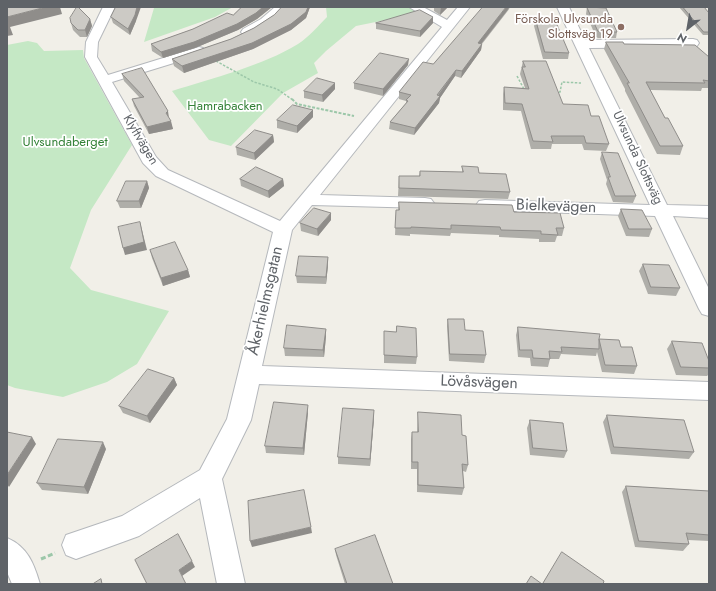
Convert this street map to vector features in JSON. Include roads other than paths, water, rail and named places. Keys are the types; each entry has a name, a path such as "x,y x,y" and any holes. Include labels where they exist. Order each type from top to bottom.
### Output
{"street":[{"name":"Klyftvägen","path":"109,7 92,42 91,56 149,160 162,173 283,229"},
{"path":"233,39 263,24 277,12 280,7"},
{"path":"415,7 449,26"},
{"name":"Åkerhielmsgatan","path":"209,478 239,420 283,229 464,7"},
{"name":"Ulvsunda Slottsväg","path":"563,7 602,84 709,309"},
{"path":"582,44 693,43"},
{"path":"105,80 213,46"},
{"path":"308,200 441,204"},
{"name":"Bielkevägen","path":"473,205 709,212"},
{"name":"Lövåsvägen","path":"249,375 709,391"},
{"path":"76,545 128,527 209,478 231,584"}],"place":[{"name":"Förskola Ulvsunda Slottsväg 19","path":"621,27"}],"park label":[{"name":"Hamrabacken","path":"225,107"},
{"name":"Ulvsundaberget","path":"65,143"}]}
